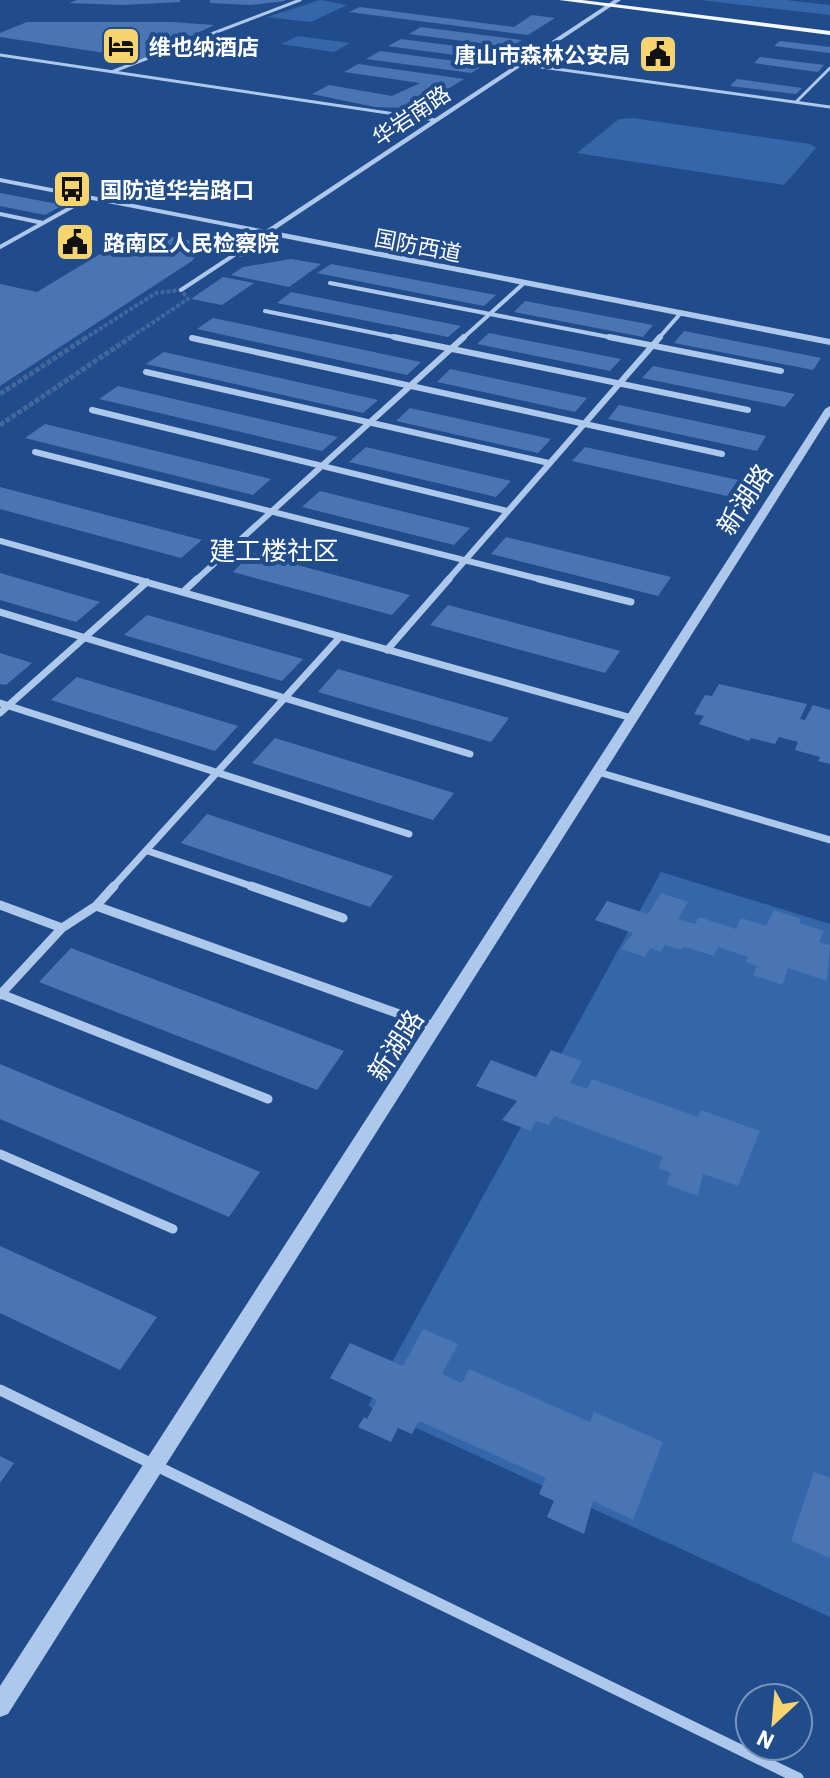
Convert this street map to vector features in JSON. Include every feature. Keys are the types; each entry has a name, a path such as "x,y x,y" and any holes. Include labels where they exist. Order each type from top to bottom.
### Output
{"main road":[{"path":"563,0 830,33"},
{"path":"618,0 830,26"}],"street":[{"path":"110,73 143,63 236,22 300,0"},
{"name":"华岩南路","path":"264,234 618,0"},
{"path":"0,55 435,120"},
{"path":"520,64 830,107"},
{"path":"796,102 830,68"},
{"name":"国防西道","path":"0,180 264,234 830,342"},
{"path":"0,247 88,198"},
{"path":"0,214 44,223"},
{"path":"181,290 234,255 228,253 228,248 246,246 254,241"},
{"path":"330,283 781,371"},
{"path":"183,592 523,284"},
{"path":"265,311 748,410"},
{"path":"387,650 680,314"},
{"path":"192,338 722,454"},
{"path":"146,372 549,463"},
{"name":"新湖路","path":"0,1706 830,409"},
{"path":"92,410 507,511"},
{"path":"35,452 631,602"},
{"path":"0,541 632,718"},
{"path":"0,713 4,704 147,582"},
{"path":"0,612 470,754"},
{"path":"268,1099 0,994 62,928 96,906 340,637"},
{"path":"4,704 409,834"},
{"path":"598,772 830,840"},
{"path":"148,851 343,918"},
{"path":"0,905 62,928"},
{"path":"96,906 436,1027"},
{"path":"0,1154 173,1229"},
{"path":"0,1390 798,1778"}],"shaded area":[{"path":"320,0 347,5 311,22 267,17"},
{"path":"700,0 786,0 830,5 830,15"},
{"path":"298,36 350,43 334,52 281,44"},
{"path":"633,118 810,144 816,148 784,185 577,153 619,119"},
{"path":"661,872 830,924 830,1617 368,1406"}],"building":[{"path":"77,0 180,2 123,5 69,3"},
{"path":"210,0 285,1 251,5 210,3"},
{"path":"360,7 514,27 532,15 555,18 528,35 349,12"},
{"path":"27,22 214,25 144,59 0,37 0,33"},
{"path":"421,27 522,40 510,47 409,34"},
{"path":"401,39 503,52 491,60 388,46"},
{"path":"780,41 830,47 830,53 774,46"},
{"path":"380,51 484,65 471,73 366,59"},
{"path":"760,57 824,65 818,72 754,63"},
{"path":"358,64 464,79 420,106 407,108 375,107 312,94 329,85 392,96 420,83 344,72"},
{"path":"737,79 802,88 796,94 730,86"},
{"path":"0,193 63,205 45,215 0,206"},
{"path":"140,230 191,241 200,250 192,261 0,386 0,284 37,292"},
{"path":"291,259 321,264 289,287 231,275 243,267"},
{"path":"331,264 496,295 484,306 317,273"},
{"path":"223,277 254,283 222,305 191,299"},
{"path":"291,292 461,326 448,337 277,303"},
{"path":"525,301 653,325 643,337 514,312"},
{"path":"213,318 421,362 407,375 197,329"},
{"path":"684,331 821,358 813,370 674,343"},
{"path":"489,333 621,359 610,371 477,344"},
{"path":"164,352 378,400 363,413 146,364"},
{"path":"653,366 795,394 785,407 642,378"},
{"path":"450,369 587,398 575,412 437,382"},
{"path":"118,386 338,437 322,451 99,399"},
{"path":"619,405 766,436 757,451 608,419"},
{"path":"410,408 551,439 538,453 396,421"},
{"path":"45,424 271,479 253,495 25,438"},
{"path":"366,447 511,481 496,497 349,462"},
{"path":"585,447 738,480 727,496 572,461"},
{"path":"0,487 202,540 181,558 0,509"},
{"path":"320,491 470,528 454,545 302,507"},
{"path":"506,537 671,577 658,596 491,554"},
{"path":"252,553 410,595 392,615 233,572"},
{"path":"0,573 100,602 76,622 0,600"},
{"path":"448,605 620,651 605,673 430,625"},
{"path":"147,615 303,659 282,681 124,635"},
{"path":"0,653 32,663 6,685 0,684"},
{"path":"338,669 509,718 491,742 318,692"},
{"path":"77,677 238,726 215,751 51,700"},
{"path":"719,684 807,704 800,719 805,720 813,705 830,710 830,764 818,761 820,757 795,750 798,742 779,737 775,744 751,738 749,741 699,724 704,716 694,714 705,695 712,696"},
{"path":"275,738 454,793 433,820 252,763"},
{"path":"207,814 393,876 370,907 181,843"},
{"path":"661,893 688,902 678,919 695,924 699,917 736,929 741,918 766,926 774,910 824,931 819,942 830,945 827,981 788,968 783,985 753,975 757,966 746,962 748,957 718,947 714,956 685,947 681,950 665,945 661,952 650,948 645,957 621,949 633,933 595,920 607,901 648,914"},
{"path":"71,948 344,1051 317,1090 39,982"},
{"path":"551,1050 582,1061 570,1083 587,1089 592,1079 698,1117 701,1110 760,1131 738,1186 703,1174 698,1196 666,1184 671,1173 658,1168 663,1157 554,1116 549,1125 536,1121 531,1131 502,1120 517,1101 476,1086 491,1060 536,1077"},
{"path":"0,1064 260,1172 229,1217 0,1119"},
{"path":"0,1246 157,1317 120,1370 0,1313"},
{"path":"423,1329 458,1344 442,1374 462,1383 469,1369 590,1422 594,1412 663,1442 633,1520 593,1501 584,1534 547,1517 554,1501 539,1494 546,1478 419,1421 412,1434 398,1428 391,1442 358,1427 364,1417 367,1419 377,1400 330,1378 350,1343 403,1366"},
{"path":"0,1456 14,1463 0,1483"},
{"path":"814,1472 830,1478 830,1558 791,1541"}],"tunnel":[{"path":"84,339 156,293 181,290 188,299 131,337"},
{"path":"0,394 87,337"},
{"path":"0,425 131,337"}],"place":[{"name":"维也纳酒店","path":"121,46"},
{"name":"唐山市森林公安局","path":"658,54"},
{"name":"国防道华岩路口","path":"72,189"},
{"name":"路南区人民检察院","path":"75,242"}],"district":[{"name":"建工楼社区","path":"274,550"}]}
